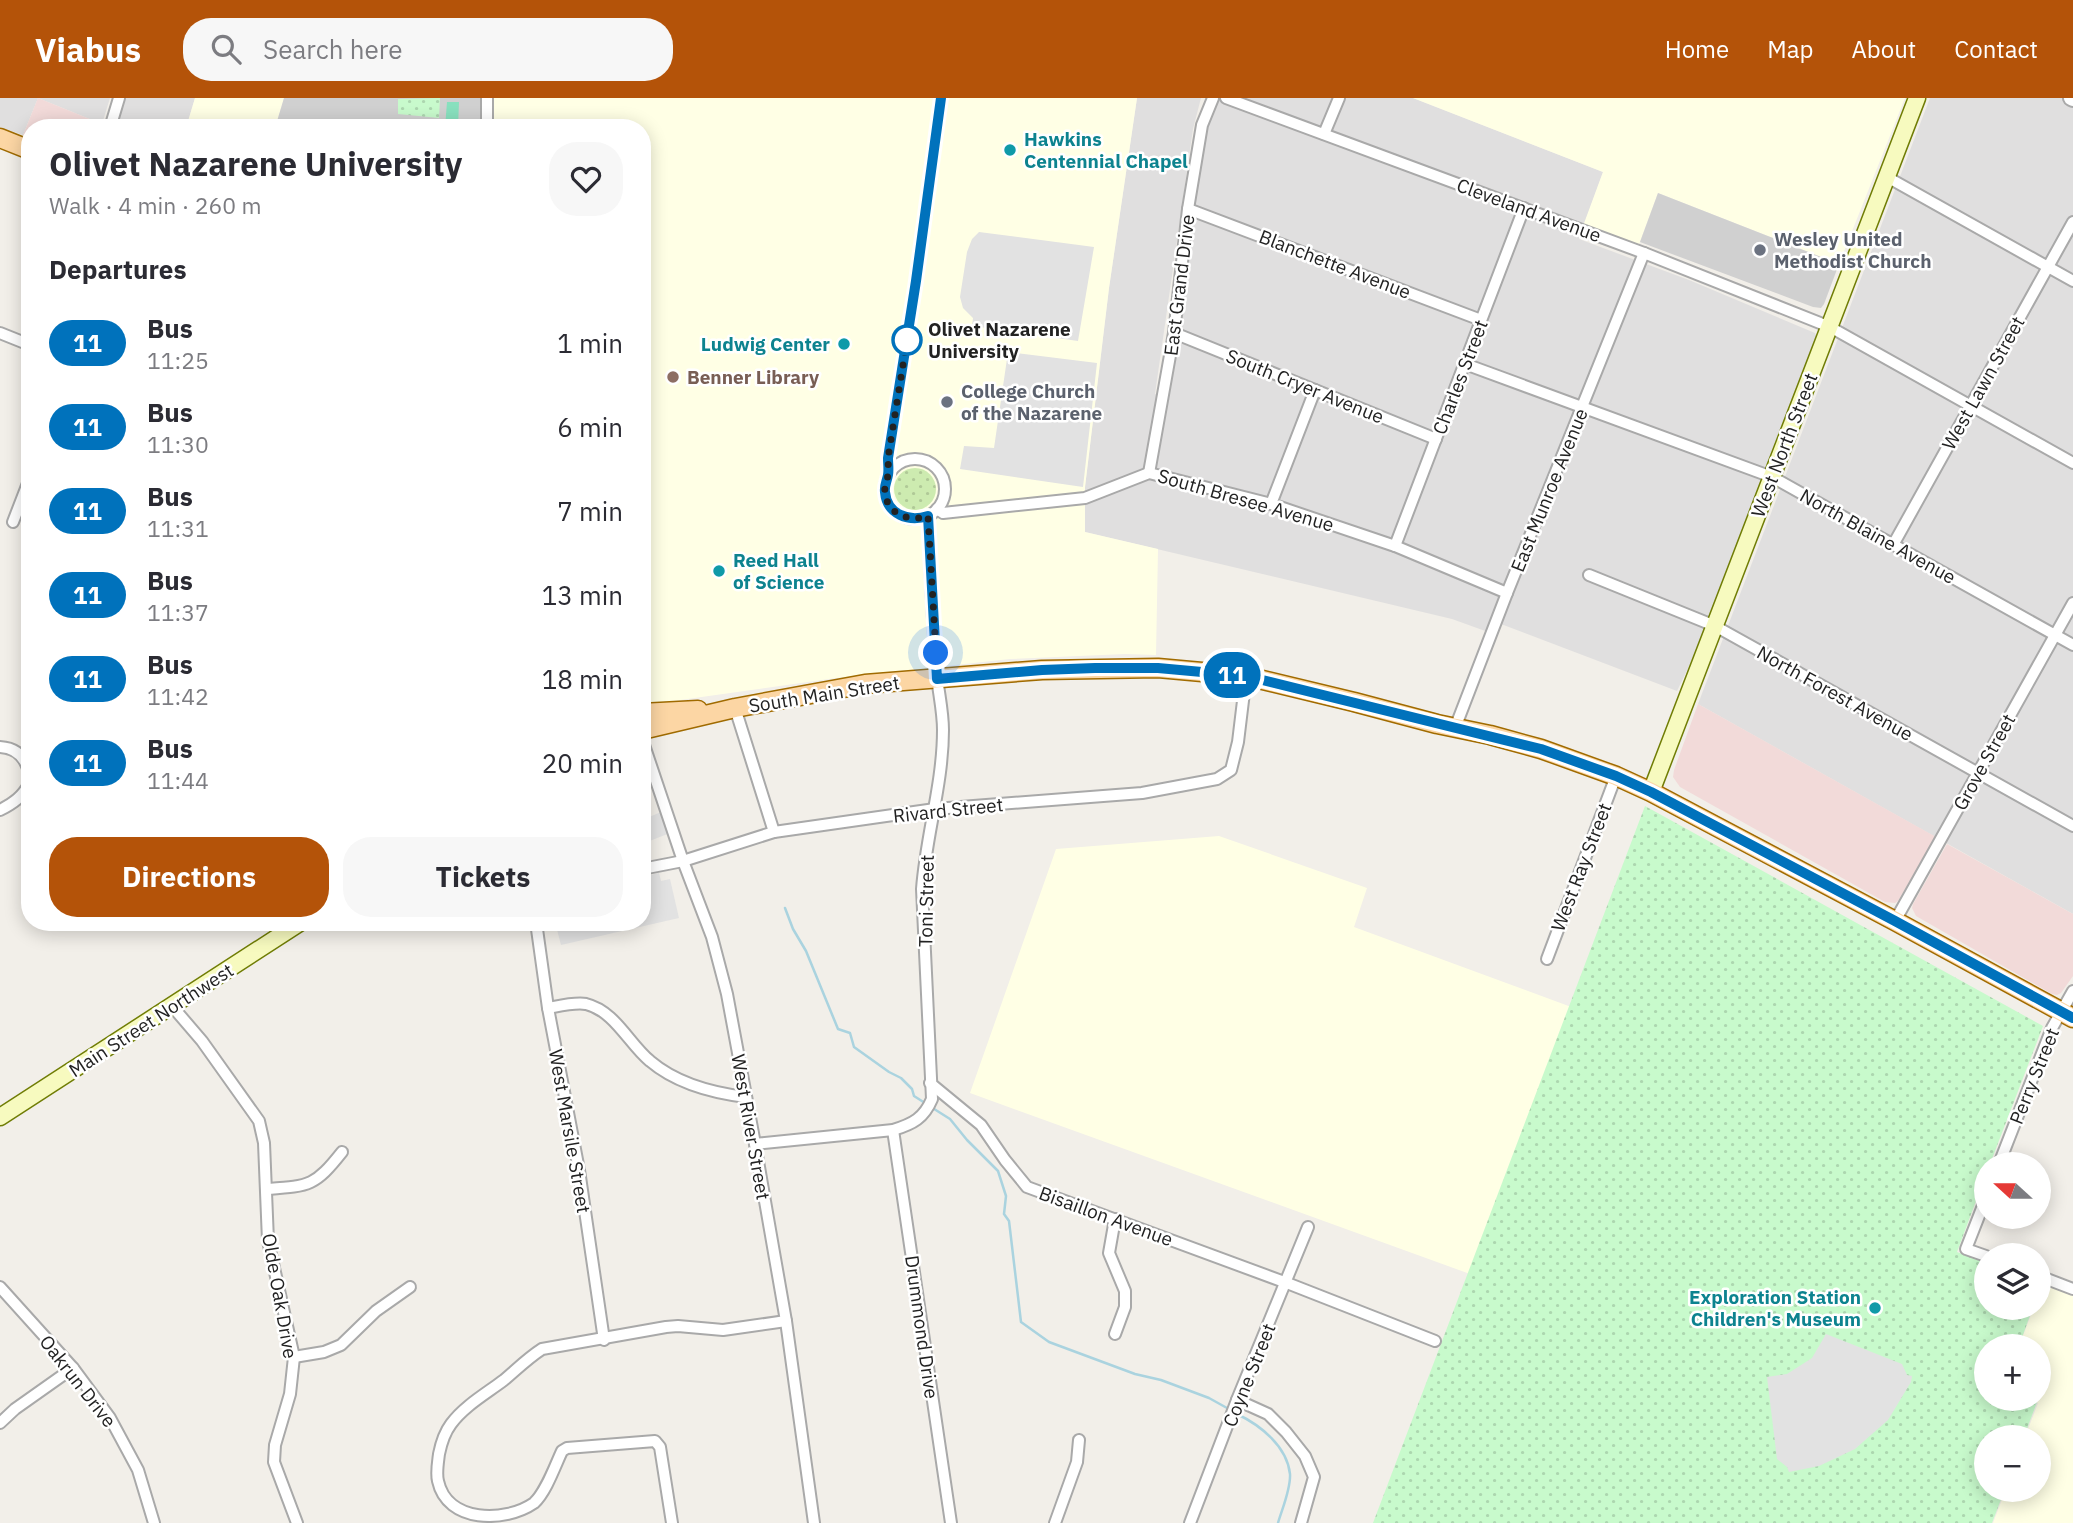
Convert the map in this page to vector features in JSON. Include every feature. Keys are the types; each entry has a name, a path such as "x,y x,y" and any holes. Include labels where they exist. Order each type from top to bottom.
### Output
{"main road":[{"name":"West North Street","path":"1651,792 1917,98"},
{"path":"0,138 21,146"},
{"name":"South Main Street","path":"651,730 734,708 865,684 1095,668 1158,668 1246,676 1490,735 1541,749 1616,776 1895,921 2067,1015"},
{"name":"Main Street Northwest","path":"0,1117 287,931"}],"street":[{"path":"113,119 119,98"},
{"path":"487,98 487,119"},
{"path":"889,474 888,458 941,98"},
{"name":"East Grand Drive","path":"1149,473 1174,333 1188,209 1202,125 1213,98"},
{"name":"Cleveland Avenue","path":"1226,98 1644,253 1830,327 2073,463"},
{"path":"1324,134 1339,98"},
{"path":"1887,177 2073,281"},
{"name":"Charles Street","path":"1395,546 1524,208"},
{"name":"Blanchette Avenue","path":"1188,209 1482,320"},
{"name":"West Lawn Street","path":"1893,545 2073,222"},
{"name":"East Munroe Avenue","path":"1455,728 1644,253"},
{"path":"0,333 21,341"},
{"name":"South Cryer Avenue","path":"1174,333 1436,439"},
{"name":"North Blaine Avenue","path":"1465,364 1772,477 2073,645"},
{"path":"1271,504 1315,390"},
{"path":"914,458 933,464 944,481 942,501 932,513 919,519 900,516 892,510 885,492 889,474 895,466 914,458"},
{"name":"South Bresee Avenue","path":"932,513 1085,498 1149,473 1271,504 1395,546 1507,593"},
{"path":"13,522 21,501"},
{"name":"Toni Street","path":"930,1083 922,889 925,854 940,779 943,731 937,679 932,513"},
{"name":"North Forest Avenue","path":"1589,575 1715,626 2073,826"},
{"name":"Grove Street","path":"1895,921 2073,603"},
{"name":"Rivard Street","path":"651,867 683,861 774,832 934,809 1142,793 1217,779 1231,770 1238,742 1246,676"},
{"path":"734,708 774,832"},
{"path":"0,747 11,748 21,756"},
{"name":"West River Street","path":"651,752 683,861 712,937 727,994 786,1321 814,1523"},
{"name":"West Ray Street","path":"1547,959 1616,776"},
{"path":"0,810 13,804 21,796"},
{"name":"West Marsile Street","path":"537,931 548,1007 579,1170 604,1340"},
{"name":"Perry Street","path":"2004,1152 2052,1028 2067,1015 2073,991"},
{"path":"548,1007 585,1004 608,1015 651,1062 674,1076 712,1092 746,1097"},
{"name":"Olde Oak Drive","path":"172,1006 202,1041 259,1121 264,1143 268,1241 294,1357 289,1394 275,1444 274,1462 297,1523"},
{"path":"755,1144 893,1130 914,1124 927,1110 932,1094 930,1083"},
{"name":"Bisaillon Avenue","path":"930,1083 981,1125 1027,1187 1435,1341"},
{"name":"Drummond Drive","path":"893,1130 951,1523"},
{"path":"267,1189 305,1186 320,1177 342,1152"},
{"path":"1115,1219 1108,1253 1125,1291 1125,1307 1115,1334"},
{"name":"Coyne Street","path":"1190,1523 1308,1227"},
{"path":"1974,1229 1966,1249 1974,1252"},
{"path":"2051,1281 2073,1289"},
{"name":"Oakrun Drive","path":"0,1287 73,1368 110,1418 138,1470 154,1523"},
{"path":"294,1357 341,1346 376,1311 410,1287"},
{"path":"672,1523 660,1447 655,1441 567,1448 562,1451 535,1503 514,1515 494,1521 475,1518 458,1511 446,1499 438,1481 441,1445 450,1425 529,1357 542,1349 666,1327 723,1330 786,1321"},
{"path":"0,1423 15,1409 73,1368"},
{"path":"1237,1400 1268,1414 1305,1456 1314,1477 1301,1523"},
{"path":"1055,1523 1077,1462 1079,1440"}],"shaded area":[{"path":"0,98 38,98 29,119 21,119 21,134 0,127"},
{"path":"38,98 110,98 104,119 90,119"},
{"path":"38,98 90,119 29,119"},
{"path":"126,98 195,98 189,119 119,119"},
{"path":"195,98 284,98 278,119 189,119"},
{"path":"284,98 480,98 480,119 278,119"},
{"name":"Olivet Nazarene University","path":"480,98 1137,98 1109,288 1085,487 1085,532 1158,549 1156,655 1010,659 836,678 651,703 651,119 480,119"},
{"path":"1137,98 1201,98 1193,129 1155,394 1168,395 1206,124 1216,98 1413,98 1603,172 1579,239 1689,280 1815,333 1817,338 1706,631 1677,691 1493,621 1488,632 1452,619 1085,532 1085,487 1109,288"},
{"path":"1413,98 1905,98 1839,264 1658,193 1638,247 1583,226 1603,172"},
{"path":"1930,98 2073,98 2073,914 1698,704"},
{"path":"1658,193 1839,264 1824,304 1821,308 1813,307 1640,242"},
{"path":"979,232 1094,247 1078,341 972,326 973,318 963,308 960,297 967,252 972,239"},
{"path":"1008,352 1097,363 1083,487 960,469 964,446 994,448"},
{"path":"1698,704 1936,837 1898,901 1885,902 1680,787 1673,777 1674,770"},
{"path":"661,812 670,833 651,840 651,816"},
{"path":"1219,836 1367,888 1354,927 1574,1008 1470,1274 970,1093 1056,849"},
{"path":"1947,844 2073,914 2073,976 2061,993 2052,994 1916,916 1913,904"},
{"path":"659,873 661,881 670,879 679,918 651,924 651,875"},
{"path":"557,931 622,931 561,945"},
{"path":"2051,1286 2073,1295 2073,1523 1993,1523 2001,1502 2051,1502 2051,1425 2030,1425 2035,1411 2051,1411 2051,1334 2024,1334 2029,1320 2051,1320"},
{"path":"1826,1334 1902,1364 1907,1375 1912,1376 1911,1382 1888,1420 1855,1449 1819,1466 1789,1472 1777,1459 1767,1377 1787,1374 1812,1358"}],"green space":[{"path":"440,98 439,118 398,114 398,99"},
{"path":"447,102 459,102 458,119 446,119"},
{"path":"915,468 930,474 936,489 930,504 915,510 900,504 894,489 900,474"},
{"path":"1645,806 2043,1026 1995,1152 1974,1152 1974,1206 1957,1252 1974,1258 1974,1320 2028,1320 2023,1334 1974,1334 1974,1411 2034,1411 2028,1425 1974,1425 1974,1502 2000,1502 1992,1523 1373,1523"}],"waterway":[{"path":"785,908 838,1029 850,1033 854,1047 901,1078 912,1089 914,1096 925,1103"},
{"path":"931,1107 950,1119 998,1171 1006,1196 1004,1214 1009,1221 1021,1322 1049,1342 1135,1374 1161,1380 1209,1398 1227,1408"},
{"path":"1237,1414 1255,1424 1271,1438 1284,1454 1288,1464 1289,1486 1278,1523"}],"bus line":[{"name":"11","path":"941,98 888,458 889,474 885,483 887,502 892,510 909,519 928,516 937,679 1095,668 1158,668 1246,676 1541,749 1616,776 1651,792 2073,1018"}],"place":[{"name":"Hawkins Centennial Chapel","path":"1010,150"},
{"name":"Wesley United Methodist Church","path":"1760,250"},
{"name":"Olivet Nazarene University","path":"907,340"},
{"name":"Ludwig Center","path":"844,344"},
{"name":"Benner Library","path":"673,377"},
{"name":"College Church of the Nazarene","path":"947,402"},
{"name":"Reed Hall of Science","path":"719,571"},
{"name":"Exploration Station Children's Museum","path":"1875,1308"}],"route":[{"path":"907,340 885,492 892,510 900,516 919,519 928,516 936,653"}]}
